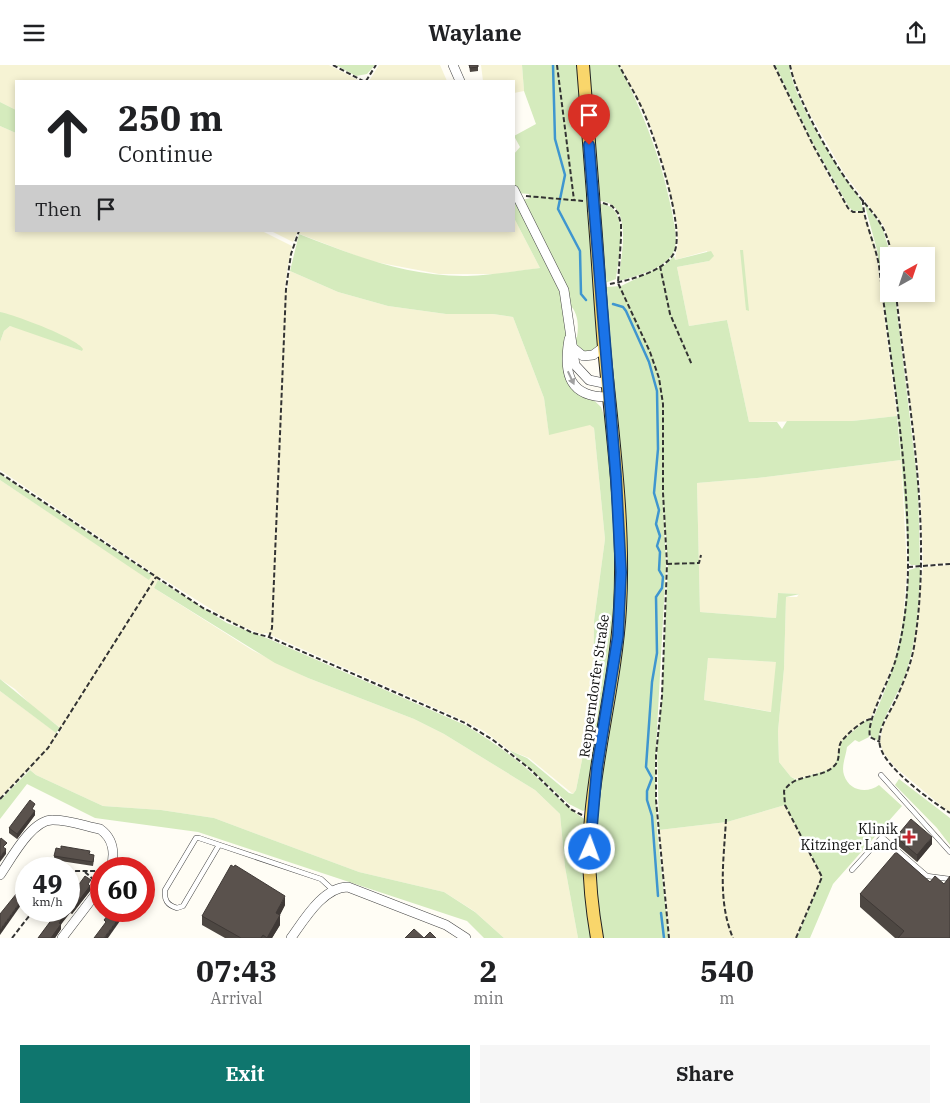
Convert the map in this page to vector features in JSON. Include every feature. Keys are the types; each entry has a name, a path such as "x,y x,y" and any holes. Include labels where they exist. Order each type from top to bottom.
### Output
{"main road":[{"name":"Repperndorfer Straße","path":"583,65 592,202 620,528 621,572 618,636 590,819 589,864 592,908 597,938"}],"street":[{"path":"453,65 460,80"},
{"path":"515,193 559,277 567,303 575,365 589,381 608,384"},
{"path":"570,331 566,362 571,381 585,394 595,397 610,397"},
{"path":"572,347 583,357 593,355 604,347"},
{"path":"0,875 33,829 42,822 51,819 100,829 105,833 112,845 113,857"},
{"path":"291,938 318,903 333,890 348,887 446,925 466,938"},
{"path":"62,938 90,901"}],"lane":[{"path":"880,775 950,852"},
{"path":"852,870 882,837 927,876 950,879"},
{"path":"219,845 183,906 177,908 167,903 164,896 165,890 194,839 219,845 322,879 333,890"}],"path":[{"path":"333,65 363,80"},
{"path":"366,80 376,65"},
{"path":"557,65 574,200"},
{"path":"618,283 660,266 671,258 676,248 674,216 655,141 643,111 619,65"},
{"path":"774,65 813,145 848,208 853,212 864,212"},
{"path":"789,65 806,109 843,174 883,226 889,247"},
{"path":"515,193 607,203 615,208 621,223 618,283 650,352 661,392 663,493 667,564 656,766 658,830 669,938"},
{"path":"863,200 864,212 876,250 896,404 903,474 908,567 899,646 887,685 872,719 870,737 880,742"},
{"path":"269,637 272,628 286,289 291,255 299,232"},
{"path":"660,266 670,314 692,365"},
{"path":"897,303 919,486 922,566 911,660 897,698 883,726 880,742 884,756 894,768 950,813"},
{"path":"0,473 156,577 229,622 269,637 480,732 530,769 572,810 590,819"},
{"path":"667,564 694,564 701,559 701,555"},
{"path":"908,567 950,564"},
{"path":"0,799 48,748 156,577"},
{"path":"796,938 822,877 785,805 784,791 797,779 833,767 838,760 842,741 866,719 872,719"},
{"path":"726,819 722,887 726,917 733,938"},
{"path":"80,871 90,871"},
{"path":"84,871 90,877"},
{"path":"12,938 24,922"}],"shaded area":[{"path":"0,65 329,65 358,80 15,80 15,110 0,102"},
{"path":"379,65 440,65 447,80 370,80"},
{"path":"481,65 522,65 524,91 515,93 515,80 483,80"},
{"path":"620,65 774,65 831,181 851,211 864,213 876,250 880,282 880,303 883,303 897,416 852,421 749,422 727,320 689,326 677,267 709,261 707,251 675,260 678,242 677,223 663,165 650,125"},
{"path":"791,65 950,65 950,563 923,565 920,486 898,303 935,303 935,247 890,247 884,226 844,173 807,109 794,80"},
{"path":"0,126 15,133 15,232 264,232 292,246 287,271 285,289 287,290 290,271 338,292 388,306 446,314 493,314 513,317 544,398 549,434 575,426 590,424 594,428 605,539 594,621 593,705 576,790 573,794 529,758 509,750 484,731 458,718 266,633 261,634 230,621 160,577 154,588 252,650 308,678 414,719 444,734 535,790 560,814 565,867 578,938 504,938 474,911 444,892 359,872 214,818 161,810 103,806 36,775 29,769 0,798 0,691 58,734 62,729 34,708 15,689 0,679 0,480 149,579 153,573 0,470 0,342 4,331 10,326 16,327 82,351 59,334 0,312"},
{"path":"515,220 540,268 497,274 439,274 370,261 297,233 293,242 273,232 515,232"},
{"path":"901,460 907,567 903,620 894,662 871,718 866,719 842,741 835,765 830,769 797,779 791,777 779,762 778,731 784,669 786,597 797,597 799,594 778,593 776,618 700,612 697,483 757,478"},
{"path":"950,565 950,813 895,767 883,752 880,742 883,726 897,698 912,660 923,567"},
{"path":"708,658 777,662 772,712 704,700"},
{"path":"785,805 822,877 796,938 670,938 659,830 727,822"}],"green space":[{"path":"336,65 375,65 367,74 356,76"},
{"path":"522,65 580,65 587,196 599,345 587,355 575,346 574,338 577,337 578,328 576,315 569,304 522,200 530,198 529,194 518,193 515,186 515,153 520,147 515,135 536,124 524,91"},
{"path":"585,65 619,65 651,137 668,192 676,233 675,249 669,259 651,271 623,280 619,280 623,245 622,221 618,211 611,204 600,201 599,195 595,195"},
{"path":"775,65 789,65 803,107 828,151 859,197 863,211 853,211 849,207 814,145"},
{"path":"0,102 15,110 15,133 0,126"},
{"path":"515,199 561,291 567,330 566,374 601,407 607,424 616,547 617,616 586,809 583,811 569,804 509,750 527,758 569,793 573,794 576,790 593,705 594,621 605,539 594,428 590,425 549,435 544,398 513,317 493,314 446,314 388,306 338,292 290,271 299,234 360,257 423,273 467,276 540,268 515,220"},
{"path":"864,202 882,227 888,247 880,247 880,273 877,250"},
{"path":"600,204 610,207 616,213 620,223 621,234 616,279 605,283 598,209"},
{"path":"740,250 743,250 749,311 746,310"},
{"path":"711,251 714,256 709,261 677,267 689,326 727,320 749,422 777,422 782,429 787,421 852,421 897,416 901,460 757,478 697,483 700,612 776,618 778,593 800,594 786,597 784,669 778,731 779,762 791,777 797,780 830,769 835,765 842,741 866,720 871,719 869,737 859,742 855,740 847,747 843,765 844,775 854,788 864,790 879,785 902,806 833,884 810,938 797,938 822,876 785,805 727,822 659,830 657,748 662,697 668,565 662,484 666,565 655,766 657,830 669,938 601,938 596,905 593,840 609,721 622,478 606,287 621,286 666,264 674,256 675,260","holes":["708,658 776,662 771,712 704,700"]},
{"path":"884,303 896,303 918,486 920,565 911,565 909,563 897,403"},
{"path":"0,312 58,333 78,344 83,349 82,351 10,326 4,331 0,342"},
{"path":"0,474 152,575 149,580 0,480"},
{"path":"919,567 921,571 918,610 910,661 903,681 883,723 878,740 873,739 870,733 871,724 895,661 899,643 909,570"},
{"path":"158,580 227,623 269,639 465,725 518,761 565,804 586,820 594,938 578,938 565,867 560,814 535,790 444,734 414,719 308,678 275,663 154,588"},
{"path":"0,679 60,728 56,733 0,691"},
{"path":"30,770 36,775 103,806 161,810 214,818 359,872 444,892 475,912 504,938 484,938 467,921 198,832 95,818 27,784 0,819 0,800"},
{"path":"899,779 950,818 950,845 937,828 895,785"}],"building":[{"path":"469,65 478,65 478,67 470,68"},
{"path":"30,800 35,804 32,809 35,811 17,834 9,828"},
{"path":"911,819 932,837 917,855 896,837"},
{"path":"1,838 7,843 3,847 6,849 0,857 0,840"},
{"path":"61,846 90,851 89,854 94,855 94,857 90,857 90,862 80,860 80,857 54,856 56,848 61,849"},
{"path":"896,852 930,882 935,876 944,884 950,876 950,938 898,938 904,931 860,894"},
{"path":"231,865 234,867 235,865 285,896 276,913 280,915 267,938 263,935 261,938 241,938 202,916"},
{"path":"85,876 90,879 88,884 90,886 80,899 80,883"},
{"path":"15,895 15,909 0,930 0,914"},
{"path":"50,922 60,922 61,924 51,938 38,938"},
{"path":"106,922 116,922 104,938 94,938"},
{"path":"414,929 424,938 405,938"},
{"path":"430,932 436,938 424,938"}],"waterway":[{"path":"553,65 555,139 565,175 558,209 580,251 581,294 586,300"},
{"path":"613,304 623,307 626,311 649,362 657,391 658,449 654,493 659,510 656,524 660,536 657,546 660,552 659,570 663,577 662,588 656,597 657,653 652,682 646,767 652,778 647,791 647,800 652,816 658,896"},
{"path":"661,913 664,938"}],"place":[{"name":"Klinik Kitzinger Land","path":"909,837"}],"route":[{"path":"589,145 620,528 621,572 618,636 590,819 590,849"}]}
